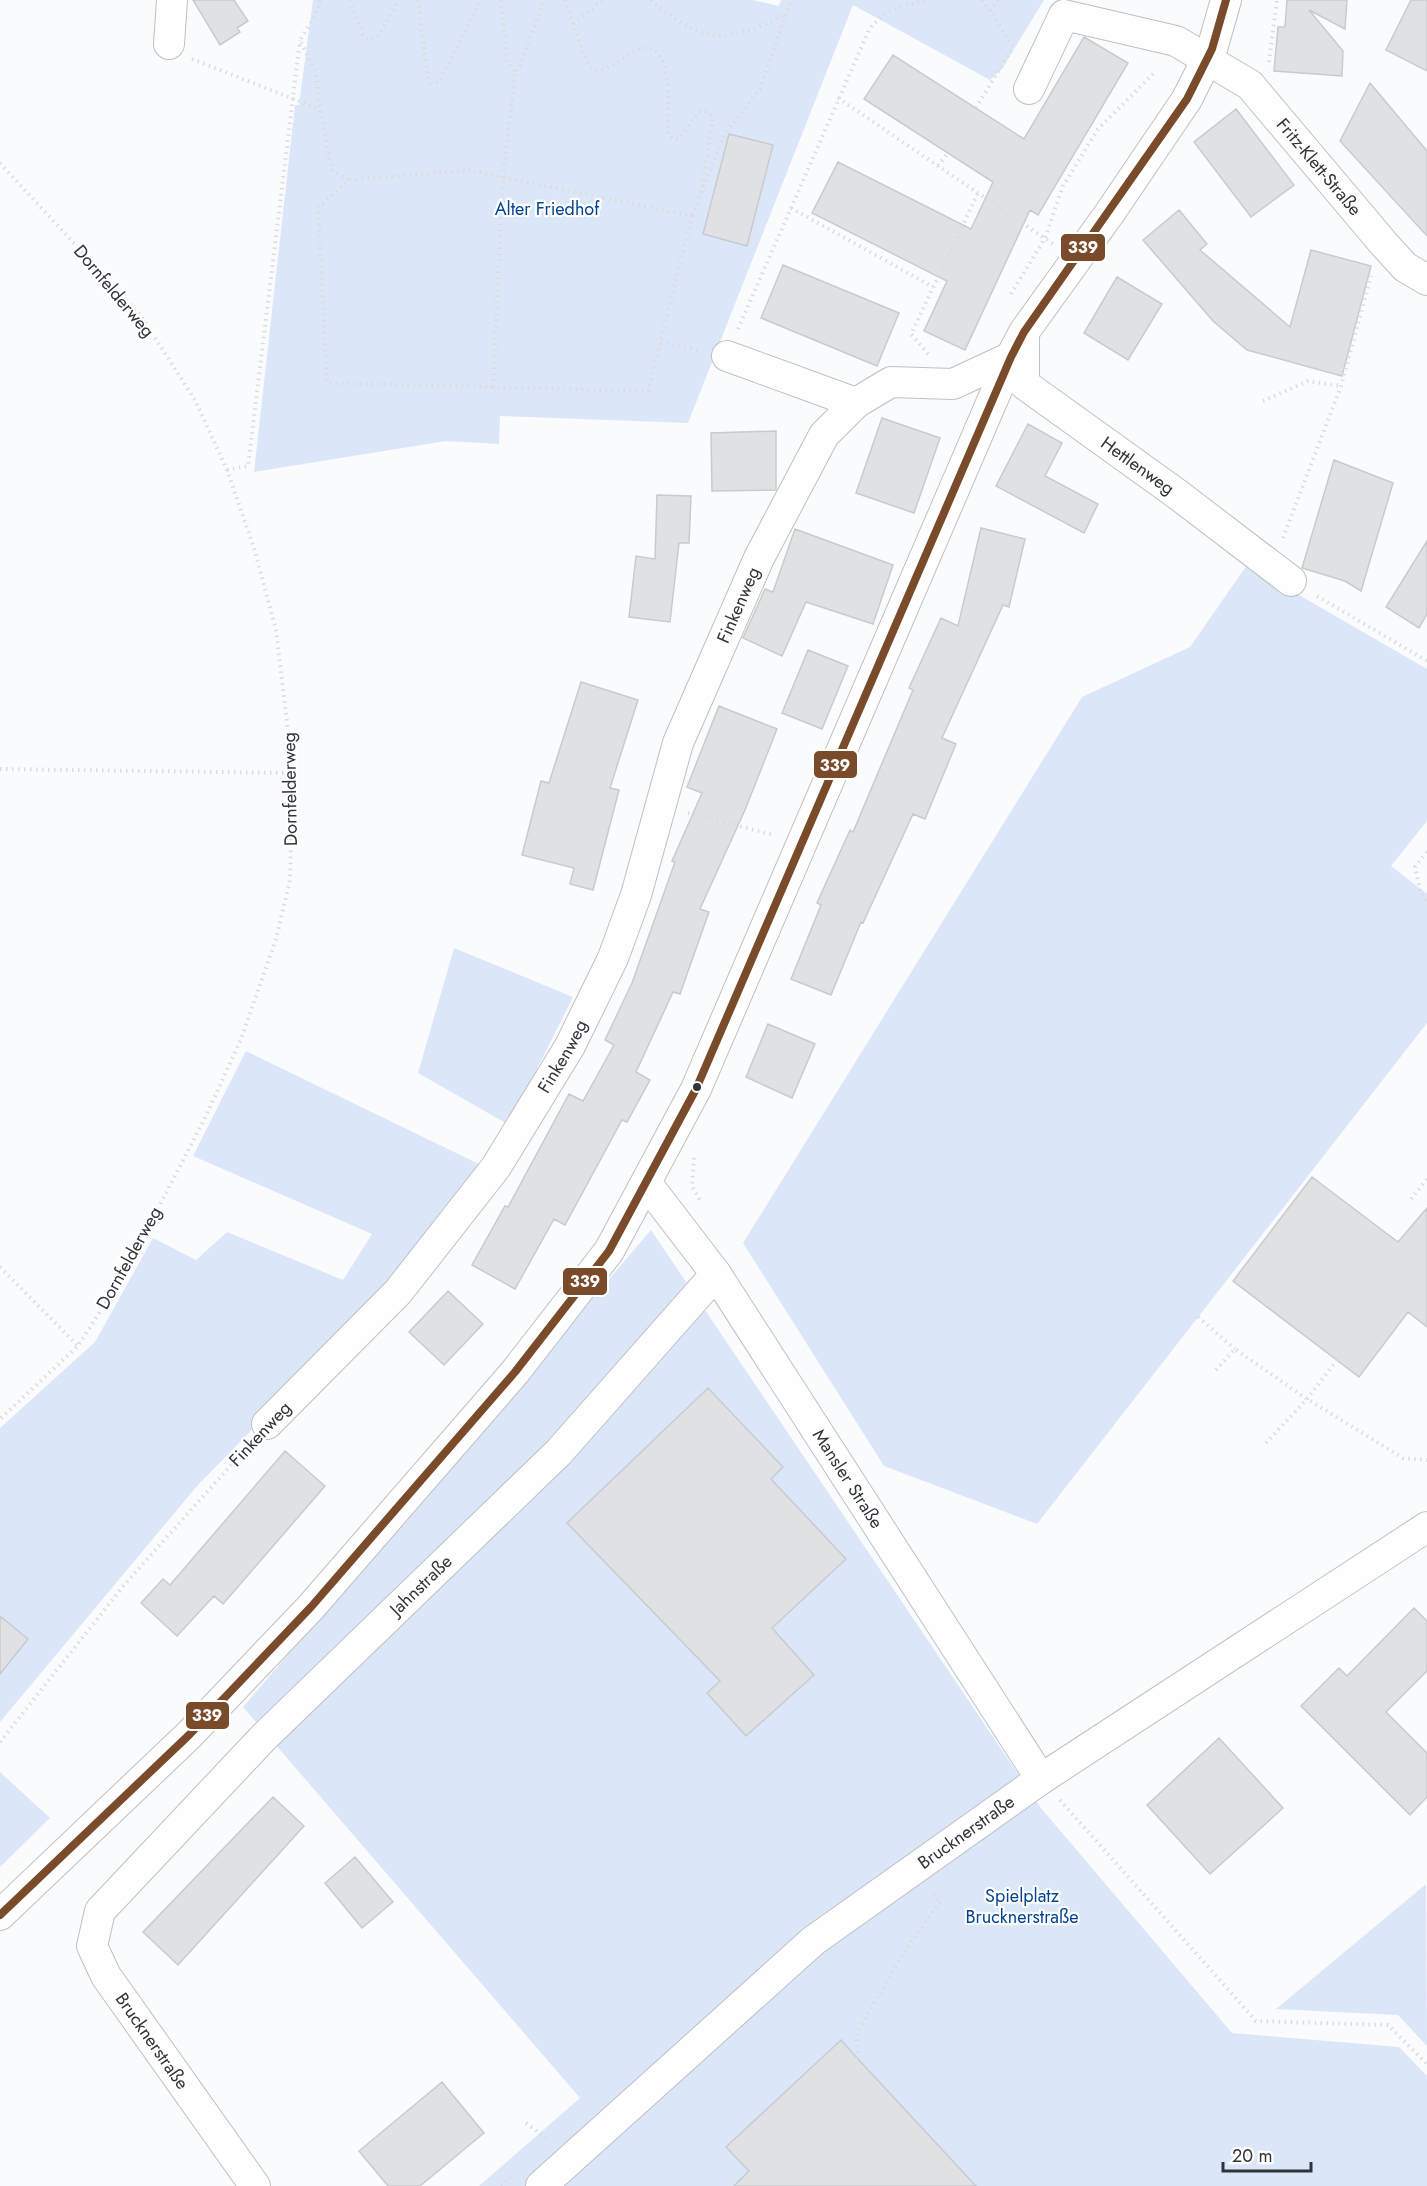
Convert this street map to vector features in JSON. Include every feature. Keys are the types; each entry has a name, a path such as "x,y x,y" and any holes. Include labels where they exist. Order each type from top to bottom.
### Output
{"street":[{"path":"169,44 172,0"},
{"path":"0,1915 189,1735 311,1607 564,1312 609,1251 696,1089 1017,344 1187,99 1207,60 1226,0"},
{"name":"Fritz-Klett-Straße","path":"1029,89 1064,15 1176,41 1250,86 1384,244 1405,267 1427,280"},
{"name":"Finkenweg","path":"267,1424 398,1292 496,1167 570,1046 613,958 636,895 678,743 759,558 824,435 856,403 891,382 953,384 1017,344"},
{"name":"Hettlenweg","path":"1017,344 1024,384 1177,494 1282,574"},
{"path":"727,356 856,403"},
{"name":"Mansler Straße","path":"647,1184 716,1274 1041,1779"},
{"name":"Jahnstraße","path":"120,1890 263,1738 559,1452 716,1274"},
{"name":"Brucknerstraße","path":"541,2186 813,1941 907,1872 1041,1779 1427,1527"},
{"name":"Brucknerstraße","path":"120,1890 100,1911 92,1946 106,1976 255,2186"}],"path":[{"path":"227,470 248,466 300,40 316,15 320,0"},
{"path":"350,0 363,35 370,40 380,34 398,0"},
{"path":"418,0 428,78 432,84 438,82 481,0"},
{"path":"501,0 507,61 515,73"},
{"path":"493,387 503,175 515,73 520,66 544,0"},
{"path":"565,0 587,62 594,70 602,71 641,48 651,48 659,54 665,65 668,88 668,134 672,138 678,139 699,112 708,112 713,118 701,194"},
{"path":"573,24 603,0"},
{"path":"651,0 670,18 707,35 734,36 786,14"},
{"path":"350,180 318,207 327,383 648,391 692,216 725,134 760,89 791,0"},
{"path":"662,342 727,356 868,30 877,18 890,10 927,0"},
{"path":"976,108 1014,48 982,0"},
{"path":"990,11 999,0"},
{"path":"300,40 316,73 320,109 332,170 350,180 468,170 503,175 692,216"},
{"path":"169,44 189,58 320,109"},
{"path":"1010,297 1045,238 1063,186 1098,129 1154,73"},
{"path":"838,97 1076,260"},
{"path":"938,166 948,153"},
{"name":"Dornfelderweg","path":"0,163 141,316 195,400 227,470 254,548 276,630 293,773 290,880 276,939 241,1040 205,1118 124,1274 78,1346 0,1419"},
{"path":"953,384 911,334 978,193"},
{"path":"790,208 933,287"},
{"path":"1384,244 1373,270 1341,386 1282,574 1427,661"},
{"path":"1263,401 1308,381 1341,386"},
{"path":"0,769 293,773"},
{"path":"661,806 804,842"},
{"path":"1427,852 1415,867 1421,894 1427,901"},
{"path":"695,1153 692,1186 705,1210"},
{"path":"1411,1199 1427,1179"},
{"path":"0,1267 78,1346"},
{"path":"1198,1317 1235,1349 1307,1399 1403,1458 1427,1460"},
{"path":"1216,1370 1235,1349"},
{"path":"1266,1443 1307,1399 1337,1360"},
{"name":"Finkenweg","path":"0,1742 125,1584 267,1424"},
{"path":"1041,1779 1256,2020 1388,2025 1427,2064"},
{"path":"858,2059 857,2032 908,1946 940,1901 907,1872"},
{"path":"526,2123 550,2142"}],"green space":[{"name":"Alter Friedhof","path":"313,0 753,0 779,6 781,0 1044,0 1002,69 990,80 853,5 688,423 500,416 499,444 446,441 254,472 295,105 299,105"},
{"path":"1247,565 1427,669 1427,821 1391,866 1427,894 1427,1023 1037,1524 884,1466 743,1243 1082,697 1190,647"},
{"path":"454,948 573,997 509,1125 418,1073"},
{"path":"246,1051 483,1166 389,1289 197,1486 0,1722 0,1428 95,1342 153,1238 196,1260 227,1232 343,1280 372,1234 193,1156"},
{"name":"Spielplatz Brucknerstraße","path":"651,1230 1041,1808 1232,2033 1399,2047 1427,2076 1427,2186 479,2186 580,2098 243,1707"},
{"path":"0,1772 50,1818 0,1867"},
{"path":"1426,1884 1427,2046 1398,2015 1276,2009"}],"building":[{"path":"193,0 234,0 248,21 237,28 240,32 220,45"},
{"path":"1287,0 1347,0 1345,29 1309,10 1343,51 1342,76 1274,71 1278,27 1285,27"},
{"path":"1411,0 1427,0 1427,71 1386,50"},
{"path":"1084,37 1128,63 1038,215 1030,210 965,350 924,331 947,281 812,213 838,162 971,229 993,182 864,99 893,55 1024,139"},
{"path":"1370,83 1427,151 1427,236 1340,141"},
{"path":"1236,109 1294,185 1251,217 1194,142"},
{"path":"729,134 773,145 747,246 703,234"},
{"path":"1179,210 1207,244 1200,250 1290,327 1311,250 1371,266 1342,376 1247,350 1213,321 1143,240"},
{"path":"783,265 899,313 877,366 761,318"},
{"path":"1117,277 1162,304 1128,360 1084,333"},
{"path":"882,418 940,438 914,513 856,493"},
{"path":"1028,424 1062,443 1045,476 1098,504 1084,533 996,486"},
{"path":"776,431 776,490 712,491 711,433"},
{"path":"1334,460 1393,483 1361,591 1345,581 1302,568"},
{"path":"657,495 691,496 689,543 679,543 670,622 629,617 636,556 655,559"},
{"path":"981,528 1025,539 1009,607 1003,605 942,738 956,744 925,819 913,814 863,923 861,922 831,995 791,979 821,905 817,903 850,830 853,832 913,690 909,688 941,618 958,626"},
{"path":"795,529 893,565 873,624 806,602 782,656 743,638 765,589 773,592"},
{"path":"1427,541 1427,614 1419,628 1386,607"},
{"path":"808,650 848,666 822,729 782,713"},
{"path":"581,682 638,700 610,788 619,790 593,890 570,884 574,868 522,855 541,781 549,783"},
{"path":"719,706 777,729 745,810 700,909 709,912 680,994 673,992 636,1072 650,1080 627,1122 622,1120 565,1225 554,1219 515,1289 472,1265 505,1206 508,1207 569,1094 583,1101 614,1045 605,1040 632,983 675,862 672,861 702,793 687,787"},
{"path":"768,1024 815,1044 792,1098 746,1077"},
{"path":"1312,1177 1398,1242 1427,1208 1427,1327 1408,1312 1359,1377 1233,1281"},
{"path":"448,1291 483,1324 444,1365 409,1332"},
{"path":"708,1388 783,1467 771,1479 846,1559 772,1628 814,1675 746,1736 707,1693 720,1681 567,1523"},
{"path":"285,1451 325,1486 223,1604 214,1596 177,1636 141,1603 163,1579 170,1585"},
{"path":"1414,1608 1427,1621 1427,1671 1386,1712 1427,1753 1427,1797 1410,1815 1301,1706 1339,1668 1347,1676"},
{"path":"0,1616 28,1639 0,1674"},
{"path":"1219,1738 1283,1808 1210,1874 1147,1805"},
{"path":"273,1797 304,1826 178,1965 143,1932"},
{"path":"355,1857 393,1902 362,1928 325,1883"},
{"path":"841,2040 976,2186 734,2186 749,2171 726,2147"},
{"path":"442,2082 484,2133 420,2186 388,2186 359,2151"}],"transit line":[{"name":"339","path":"0,1915 189,1735 311,1607 515,1372 609,1251 696,1089 1011,357 1024,332 1187,99 1212,49 1226,0"}]}
